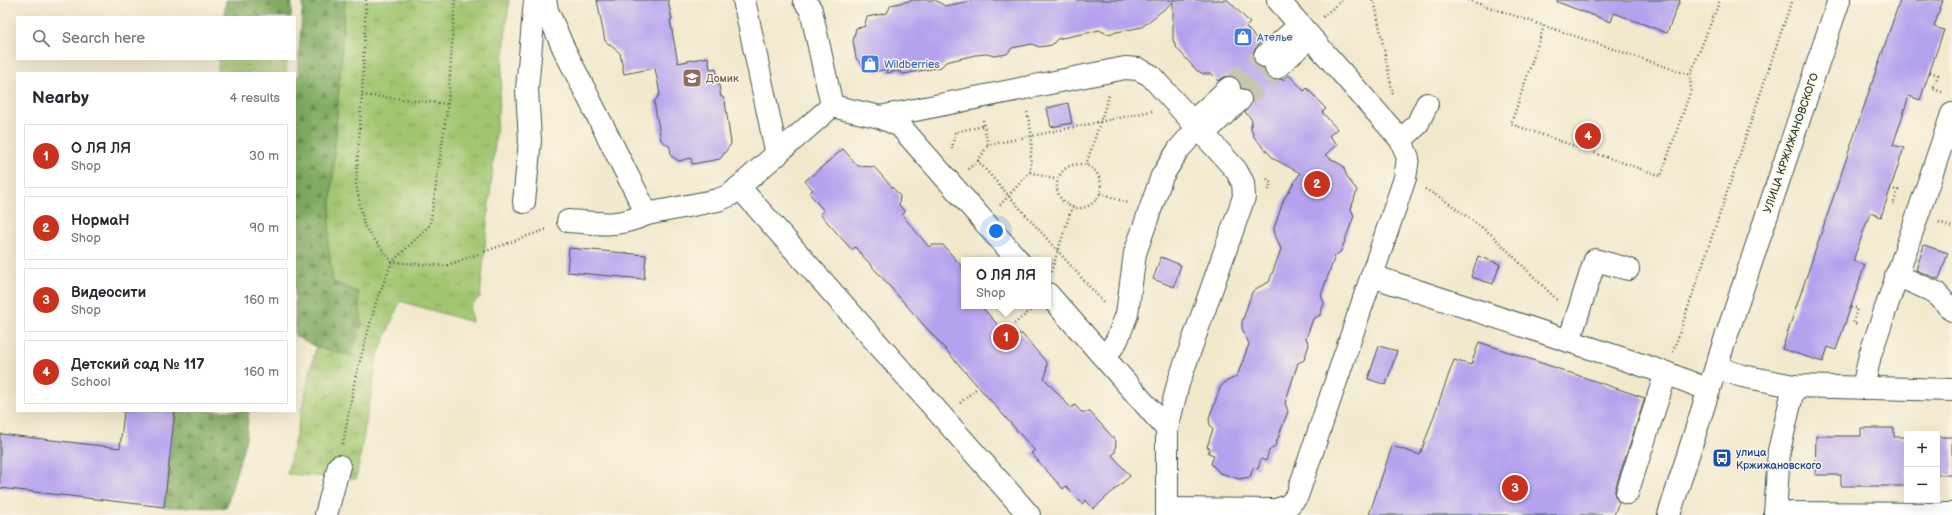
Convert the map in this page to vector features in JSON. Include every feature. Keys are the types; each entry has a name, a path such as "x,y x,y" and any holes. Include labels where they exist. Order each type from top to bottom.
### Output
{"street":[{"path":"524,202 530,140 527,89 535,0"},
{"path":"546,0 547,10 563,47 647,214"},
{"path":"744,0 777,155"},
{"path":"804,0 811,10 832,106"},
{"path":"880,117 1117,70 1138,69 1150,75 1236,170 1243,183 1244,197 1178,384 1167,429 1167,512 1276,510 1288,506 1297,496 1405,178 1408,158 1401,140 1278,0"},
{"name":"УЛИЦА КРЖИЖАНОВСКОГО","path":"1669,515 1716,367 1839,0"},
{"path":"1270,62 1305,31"},
{"path":"530,61 563,47"},
{"path":"1105,358 1118,340 1123,325 1135,253 1162,176 1179,149 1198,128 1235,94"},
{"path":"1401,140 1417,125 1428,104"},
{"path":"832,106 880,117 900,126 1015,257"},
{"path":"568,221 614,224 628,222 647,214 718,200 730,195 832,106"},
{"path":"1863,388 1870,355 1952,114"},
{"path":"739,187 1029,515"},
{"path":"1569,341 1595,260 1628,269"},
{"path":"1896,275 1935,292 1952,310"},
{"path":"1372,276 1569,341 1709,390"},
{"path":"1051,286 1105,358 1167,429"},
{"path":"1716,367 1742,376 1794,386 1952,390"},
{"path":"1627,493 1666,374"},
{"path":"1794,386 1779,451 1775,514 1952,514"},
{"path":"326,515 339,466"}],"path":[{"path":"366,0 356,184 364,226 392,262 445,266 568,221"},
{"path":"339,466 354,379 376,302 392,262 430,225 448,104 454,0"},
{"path":"1322,18 1342,0"},
{"path":"1372,0 1375,4 1395,101"},
{"path":"1468,0 1690,75"},
{"path":"1544,26 1511,124 1661,176 1691,90 1690,75 1720,0"},
{"path":"1666,374 1792,0"},
{"path":"1086,165 1117,70"},
{"path":"1930,72 1938,75 1933,89"},
{"path":"983,220 1009,196 1030,172 1032,136 1022,89"},
{"path":"362,95 448,104"},
{"path":"951,184 978,161 988,145 979,97"},
{"path":"988,145 1178,105"},
{"path":"952,152 955,132 984,126"},
{"path":"978,161 1123,325"},
{"path":"964,165 968,170"},
{"path":"1074,165 1086,165 1095,172 1100,182 1100,193 1094,203 1084,208 1072,207 1062,201 1057,192 1057,180 1064,170 1074,165"},
{"path":"1030,172 1057,180"},
{"path":"1266,178 1271,183 1266,198"},
{"path":"1405,178 1443,199 1492,235 1576,319"},
{"path":"1890,189 1898,190 1893,205"},
{"path":"1100,193 1149,210"},
{"path":"1051,276 1072,207"},
{"path":"1851,306 1857,308 1853,323"},
{"path":"1008,330 1031,309"},
{"path":"970,394 977,388"}],"green space":[{"path":"226,0 292,0 291,16 224,16"},
{"path":"303,0 345,0 328,245 333,282 358,292 362,325 350,355 316,347 296,337 296,93"},
{"path":"345,0 509,0 480,297 470,307 472,322 400,301 378,355 356,479 287,474 316,347 350,355 358,292 333,282 328,245"},
{"path":"219,60 287,60 286,72 217,72"},
{"path":"175,412 249,412 246,439 226,508 164,507"}],"building":[{"path":"597,0 668,0 678,63 708,57 710,69 716,68 721,97 723,97 725,101 731,144 720,159 692,164 691,158 679,161 671,156 670,147 661,140 654,102 660,94 655,68 624,74 620,53 605,41"},
{"path":"914,0 935,0 945,6 976,0 1228,0 1250,23 1246,27 1260,42 1253,52 1255,64 1264,68 1267,76 1272,80 1285,79 1289,75 1304,91 1307,88 1326,109 1322,112 1337,129 1329,136 1337,144 1325,155 1343,166 1348,179 1357,190 1351,209 1354,216 1341,251 1335,256 1321,295 1324,303 1320,315 1313,319 1306,338 1309,345 1304,360 1298,363 1285,403 1288,411 1275,446 1269,451 1266,461 1261,459 1258,469 1253,468 1250,477 1239,479 1220,473 1211,464 1214,455 1208,453 1210,448 1207,447 1213,429 1210,425 1209,418 1220,388 1224,383 1237,376 1249,344 1242,328 1242,322 1252,292 1269,282 1281,249 1275,235 1274,228 1284,199 1300,173 1274,159 1254,137 1251,129 1252,120 1245,112 1252,103 1252,97 1249,92 1241,88 1238,80 1233,76 1226,76 1218,81 1211,74 1203,74 1196,70 1176,47 1173,40 1173,2 1142,27 1107,34 1099,30 1057,39 1052,45 1039,47 1032,44 1012,48 1007,54 994,56 987,54 975,55 946,62 941,67 904,74 897,71 887,73 886,69 875,72 874,67 865,69 856,58 853,41 856,28 864,27 867,17 887,13 891,5"},
{"path":"1557,0 1680,0 1667,33 1614,13 1611,22 1557,2"},
{"path":"1900,0 1943,0 1934,27 1944,30 1920,100 1909,96 1893,145 1904,148 1881,217 1870,213 1853,261 1865,265 1836,350 1828,347 1823,362 1782,349"},
{"path":"1068,103 1072,123 1051,127 1047,108"},
{"path":"843,149 858,166 874,167 900,196 899,205 905,212 902,215 929,247 932,245 943,245 961,266 961,309 984,309 1004,332 1007,328 1012,334 1022,334 1047,363 1046,375 1044,378 1071,408 1075,405 1081,412 1090,412 1116,441 1115,453 1112,455 1130,476 1093,509 1086,500 1082,504 1066,486 1063,489 1031,453 1035,451 855,247 852,250 820,214 824,211 809,193 813,190 805,181"},
{"path":"1924,245 1948,253 1939,279 1916,270"},
{"path":"569,248 646,255 644,279 567,272"},
{"path":"1478,256 1500,264 1493,284 1471,277"},
{"path":"1161,257 1181,265 1174,287 1153,279"},
{"path":"1479,342 1645,398 1615,489 1615,496 1619,502 1614,515 1369,515 1392,446 1420,455 1454,360 1471,365"},
{"path":"1379,346 1397,351 1386,385 1368,379"},
{"path":"124,412 175,412 164,507 0,488 0,434 120,448"},
{"path":"1861,428 1894,428 1894,437 1904,437 1904,486 1841,486 1841,475 1815,475 1816,436 1861,436"},
{"path":"1940,437 1952,437 1952,475 1940,475"}],"tunnel":[{"path":"1229,88 1265,56"},
{"path":"1240,100 1276,68"}],"place":[{"name":"Ателье","path":"1243,37"},
{"name":"Wildberries","path":"870,64"},
{"name":"Домик","path":"692,78"},
{"name":"Детский сад № 117","path":"1588,136"},
{"name":"НормаН","path":"1317,184"},
{"name":"О ЛЯ ЛЯ","path":"1006,337"},
{"name":"улица Кржижановского","path":"1722,458"},
{"name":"Видеосити","path":"1515,488"}]}
